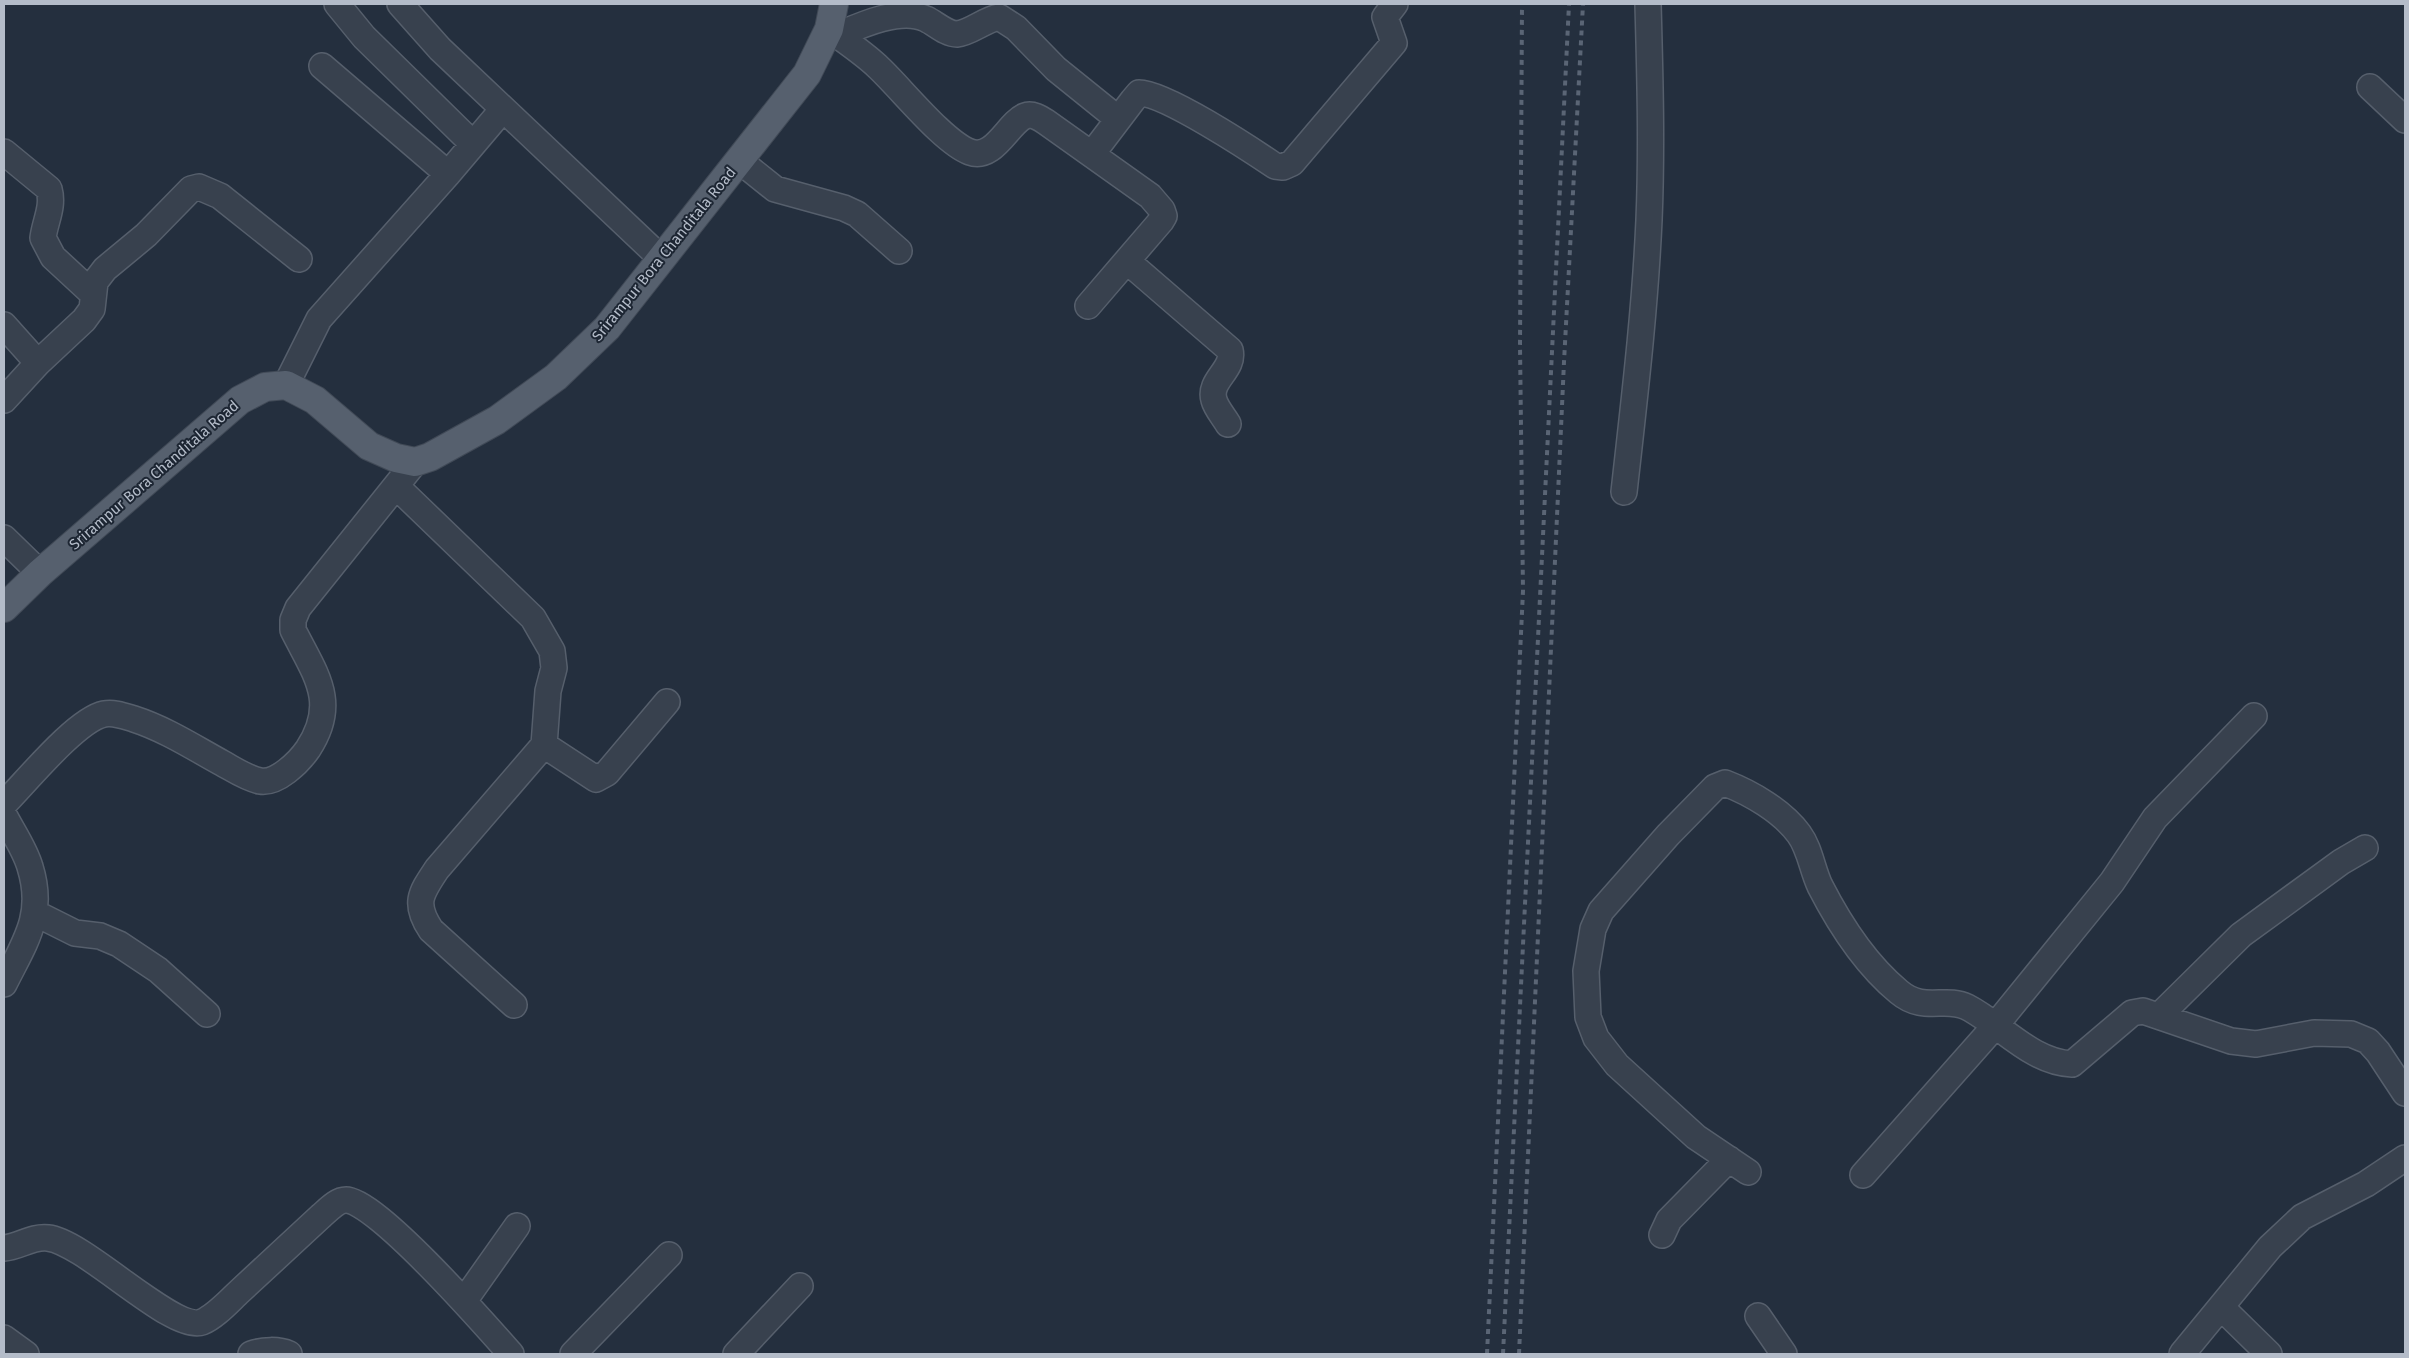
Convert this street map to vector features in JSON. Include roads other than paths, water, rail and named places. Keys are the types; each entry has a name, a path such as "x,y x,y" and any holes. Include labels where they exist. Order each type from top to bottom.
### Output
{"main road":[{"name":"Srirampur Bora Chanditala Road","path":"415,462 430,457 497,420 556,377 607,328 808,74 834,23"},
{"name":"Srirampur Bora Chanditala Road","path":"4,608 40,573 240,400 265,387 286,384"},
{"path":"286,384 315,400 369,446 396,458 415,462"}],"street":[{"path":"337,4 364,37 473,144"},
{"path":"400,4 440,49 662,259"},
{"path":"1092,154 1139,93 1146,93 1156,96 1191,114 1275,166 1292,163 1394,43 1385,17 1395,4"},
{"path":"1624,492 1642,329 1649,220 1651,112 1648,4"},
{"path":"834,23 869,22 910,15 925,18 951,33 958,34 987,19 999,17 1016,28 1056,69 1118,119"},
{"path":"834,23 932,123 969,152 977,153 989,150 1024,116 1033,115 1046,122 1150,196 1162,210 1164,216 1088,306"},
{"path":"322,66 448,174"},
{"path":"2370,87 2405,120"},
{"path":"286,384 319,319 503,109"},
{"path":"4,152 49,189 52,198 43,238 53,257 93,294"},
{"path":"740,161 775,189 857,214 898,251"},
{"path":"4,400 38,363 84,320 92,308 95,282 105,270 146,235 191,189 199,187 220,196 299,259"},
{"path":"1127,261 1230,350 1232,357 1229,365 1215,384 1213,393 1214,402 1228,424"},
{"path":"4,325 38,363"},
{"path":"4,804 73,733 88,720 105,714 118,714 152,725 243,774 261,781 281,775 299,763 315,738 324,713 323,692 293,630 292,620 298,608 415,462"},
{"path":"396,486 533,618 546,637 552,651 554,668 548,691 544,745 437,869 423,890 420,902 421,915 431,930 514,1005"},
{"path":"4,538 40,573"},
{"path":"544,745 596,779 607,773 667,702"},
{"path":"1863,1174 1995,1026 2112,882 2155,818 2254,716"},
{"path":"1662,1235 1669,1220 1738,1166 1696,1137 1617,1065 1596,1038 1588,1017 1586,972 1593,929 1601,911 1668,835 1715,787 1725,783 1740,789 1778,813 1798,832 1807,846 1820,885 1850,937 1872,966 1900,993 1918,1002 1932,1005 1951,1003 1966,1006 2042,1057 2058,1063 2072,1064 2132,1013 2143,1011 2231,1041 2256,1044 2314,1033 2351,1034 2368,1041 2378,1052 2405,1093"},
{"path":"4,815 30,866 37,898 35,913 25,942 4,984"},
{"path":"2160,1016 2241,935 2341,862 2365,848"},
{"path":"35,913 75,933 100,936 119,944 158,970 207,1014"},
{"path":"2182,1354 2270,1247 2302,1217 2366,1184 2405,1158"},
{"path":"4,1248 37,1238 48,1238 58,1241 75,1250 170,1314 190,1323 200,1323 226,1303 321,1216 336,1204 346,1200 356,1203 370,1212 407,1244 464,1301 511,1354"},
{"path":"464,1301 517,1226"},
{"path":"573,1354 669,1255"},
{"path":"736,1354 800,1286"},
{"path":"2221,1307 2269,1354"},
{"path":"1758,1316 1784,1354"},
{"path":"4,1338 26,1354"},
{"path":"251,1354 260,1351 276,1351 289,1354"}],"railway":[{"path":"1487,1354 1523,591 1520,345 1522,4"},
{"path":"1503,1354 1569,4"},
{"path":"1519,1354 1564,362 1583,4"}]}
